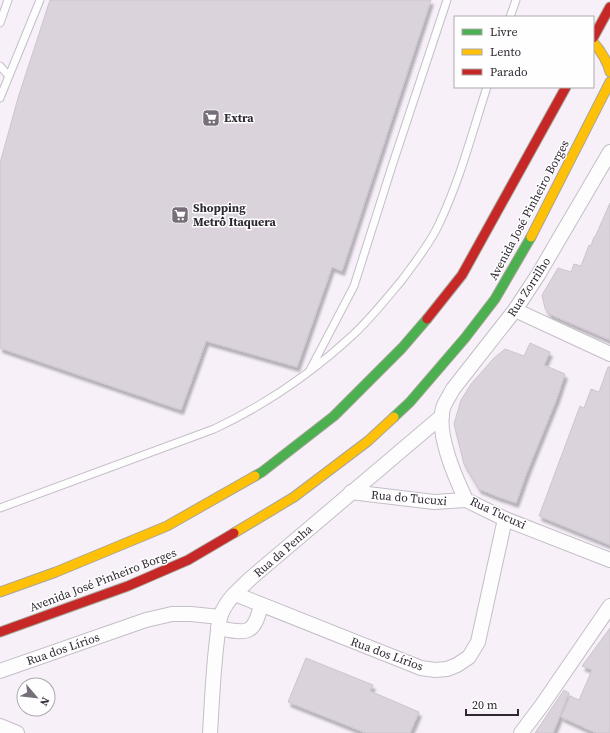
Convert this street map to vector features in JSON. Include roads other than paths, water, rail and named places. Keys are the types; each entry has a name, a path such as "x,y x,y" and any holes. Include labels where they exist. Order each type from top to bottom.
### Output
{"main road":[{"path":"594,36 610,7"},
{"path":"594,43 602,51 606,58 610,72"},
{"name":"Avenida José Pinheiro Borges","path":"0,632 128,586 188,560 294,497 368,441 410,402 465,338 495,299 528,243 610,82"},
{"name":"Avenida José Pinheiro Borges","path":"0,592 56,572 167,526 262,472 334,416 402,348 430,316 462,275 565,88"}],"street":[{"name":"Rua Zorrilho","path":"442,416 443,407 453,389 515,310 538,275 610,152"},
{"path":"515,310 610,354"},
{"name":"Rua da Penha","path":"210,733 215,654 219,623 223,609 234,594 251,578 442,416"},
{"name":"Rua Tucuxi","path":"442,416 443,434 451,466 466,500 505,518 610,560"},
{"name":"Rua do Tucuxi","path":"351,492 434,502 466,500"},
{"name":"Rua dos Lírios","path":"234,594 421,668 435,670 447,669 457,665 469,657 478,642 505,518"},
{"name":"Rua dos Lírios","path":"0,671 146,620 172,614 191,614 219,623 231,631 247,631 255,624 261,605"},
{"path":"521,733 610,606"},
{"path":"0,726 17,733"}],"lane":[{"path":"0,23 8,0"},
{"path":"0,98 8,75 40,0"},
{"path":"309,372 354,286 447,0"},
{"path":"510,16 516,0"},
{"path":"0,66 8,75"},
{"path":"0,508 214,429 236,419 268,400 327,358 355,333 388,297 414,264 432,237 439,225 456,184 487,88"}],"place":[{"name":"Extra","path":"211,118"},
{"name":"Shopping Metrô Itaquera","path":"180,215"}]}
